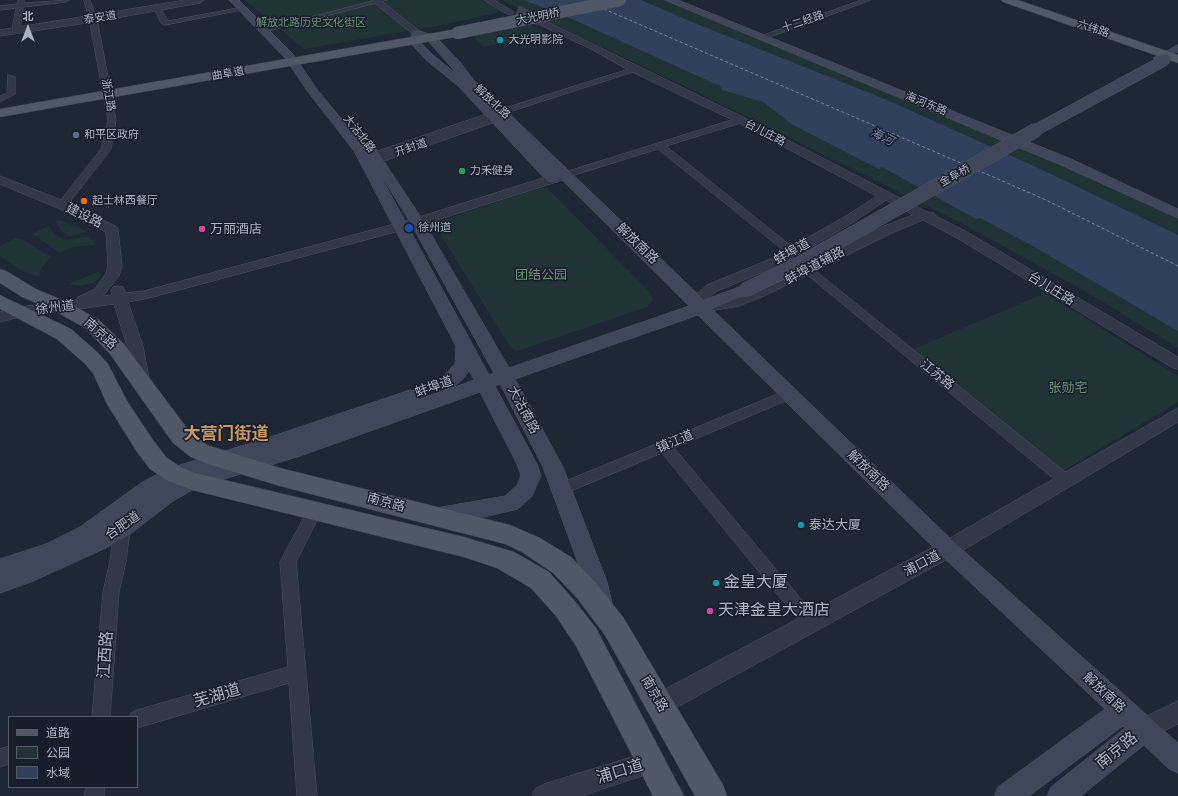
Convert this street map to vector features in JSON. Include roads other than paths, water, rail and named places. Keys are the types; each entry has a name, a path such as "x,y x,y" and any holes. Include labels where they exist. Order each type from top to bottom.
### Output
{"main road":[{"name":"大沽北路","path":"234,0 266,30 294,60 312,90 360,150 373,159 409,224"},
{"name":"大光明桥","path":"453,30 590,0"},
{"name":"大光明桥","path":"453,30 620,0"},
{"name":"海河东路","path":"670,0 765,36 1099,171 1178,208"},
{"name":"海河东路","path":"682,0 1066,162 1178,214"},
{"name":"六纬路","path":"1007,0 1172,55"},
{"name":"六纬路","path":"1016,0 1172,55"},
{"name":"曲阜道","path":"0,106 107,91 294,60 453,30"},
{"name":"曲阜道","path":"416,37 431,38 453,30"},
{"name":"解放北路","path":"416,37 441,68 462,84 559,177"},
{"name":"解放北路","path":"431,38 453,60 496,116"},
{"name":"金阜桥","path":"741,288 795,266 1172,55"},
{"name":"曲阜道","path":"0,114 107,91"},
{"name":"大沽北路","path":"373,159 409,224"},
{"name":"解放南路","path":"559,177 691,299 948,549 1178,760"},
{"name":"大沽南路","path":"409,224 464,344 527,464 531,476 525,490 511,503 492,508 434,516"},
{"name":"大沽南路","path":"409,224 502,371 553,467 596,582 603,610"},
{"name":"南京路","path":"0,275 29,293 92,324 117,349 186,442 199,451 219,459 280,477 510,535 531,545 562,565 603,610 660,704 712,796"},
{"name":"蚌埠道","path":"244,466 293,451 691,299 741,288"},
{"name":"蚌埠道","path":"502,371 671,319 691,299"},
{"path":"13,314 70,312"},
{"name":"南京路","path":"13,314 64,334 92,358 101,369 118,404 145,446 158,463 183,478 464,547 505,560 540,580 565,608 586,637 669,796"},
{"path":"444,384 456,376 464,365 464,344"},
{"name":"蚌埠道","path":"183,478 219,459 272,444 444,384 482,378"},
{"path":"186,442 204,448 214,449 244,448 272,444"},
{"name":"合肥道","path":"0,568 52,551 87,533 148,489 183,478 244,466"},
{"name":"合肥道","path":"0,582 70,556 122,529 166,495 183,478"},
{"name":"南京路","path":"1007,796 1110,720 1124,712"},
{"name":"南京路","path":"1060,796 1144,729"}],"street":[{"path":"0,8 20,3 66,0"},
{"name":"浙江路","path":"62,205 106,149 112,120 93,18 86,0"},
{"name":"泰安道","path":"0,32 93,18 156,4 188,0"},
{"name":"泰安道","path":"156,4 200,0"},
{"path":"488,0 513,11 496,0"},
{"name":"十二经路","path":"765,36 868,0"},
{"path":"266,30 379,1"},
{"name":"解放北路","path":"379,1 416,37"},
{"path":"16,29 20,3"},
{"path":"156,4 165,23 172,24 243,9"},
{"name":"台儿庄路","path":"538,23 589,49 604,54 741,120 962,235 1178,364"},
{"name":"开封道","path":"373,159 635,70"},
{"path":"0,99 11,94 11,77"},
{"name":"徐州道","path":"70,312 120,299 144,295 409,224 741,120"},
{"path":"660,146 792,252"},
{"name":"建设路","path":"0,180 62,205 112,230 115,266 109,281 100,292 78,302 70,312"},
{"name":"蚌埠道","path":"691,299 712,288 773,263 886,195"},
{"name":"台儿庄路","path":"923,215 940,218 971,233 1178,353"},
{"name":"蚌埠道辅路","path":"691,299 734,302 772,288 857,244 923,215"},
{"path":"115,266 120,299 135,346 142,383"},
{"name":"江苏路","path":"808,270 1065,480"},
{"name":"镇江道","path":"561,489 790,394"},
{"name":"浦口道","path":"660,704 948,549 1178,414"},
{"path":"664,446 811,623"},
{"path":"307,796 288,562 315,510"},
{"name":"江西路","path":"101,716 110,592 118,561 122,529"},
{"name":"芜湖道","path":"138,719 297,673"},
{"name":"南京路","path":"1144,729 1178,712"},
{"name":"浦口道","path":"544,796 651,762"}],"water":[{"name":"海河","path":"524,0 641,0 687,20 887,100 1036,167 1178,235 1178,331 1033,246 980,218 976,219 882,167 879,169 793,125 763,102 722,90 720,86 574,20"}],"tunnel":[{"path":"517,10 541,22"}],"place":[{"name":"大光明影院","path":"500,40"},
{"name":"和平区政府","path":"76,135"},
{"name":"力禾健身","path":"462,171"},
{"name":"起士林西餐厅","path":"84,201"},
{"name":"徐州道","path":"409,228"},
{"name":"万丽酒店","path":"202,229"},
{"name":"泰达大厦","path":"801,525"},
{"name":"金皇大厦","path":"716,583"},
{"name":"天津金皇大酒店","path":"710,611"}],"district":[{"name":"大营门街道","path":"226,434"}],"park label":[{"name":"解放北路历史文化街区","path":"311,23"},
{"name":"团结公园","path":"541,275"},
{"name":"张勋宅","path":"1068,388"}]}
